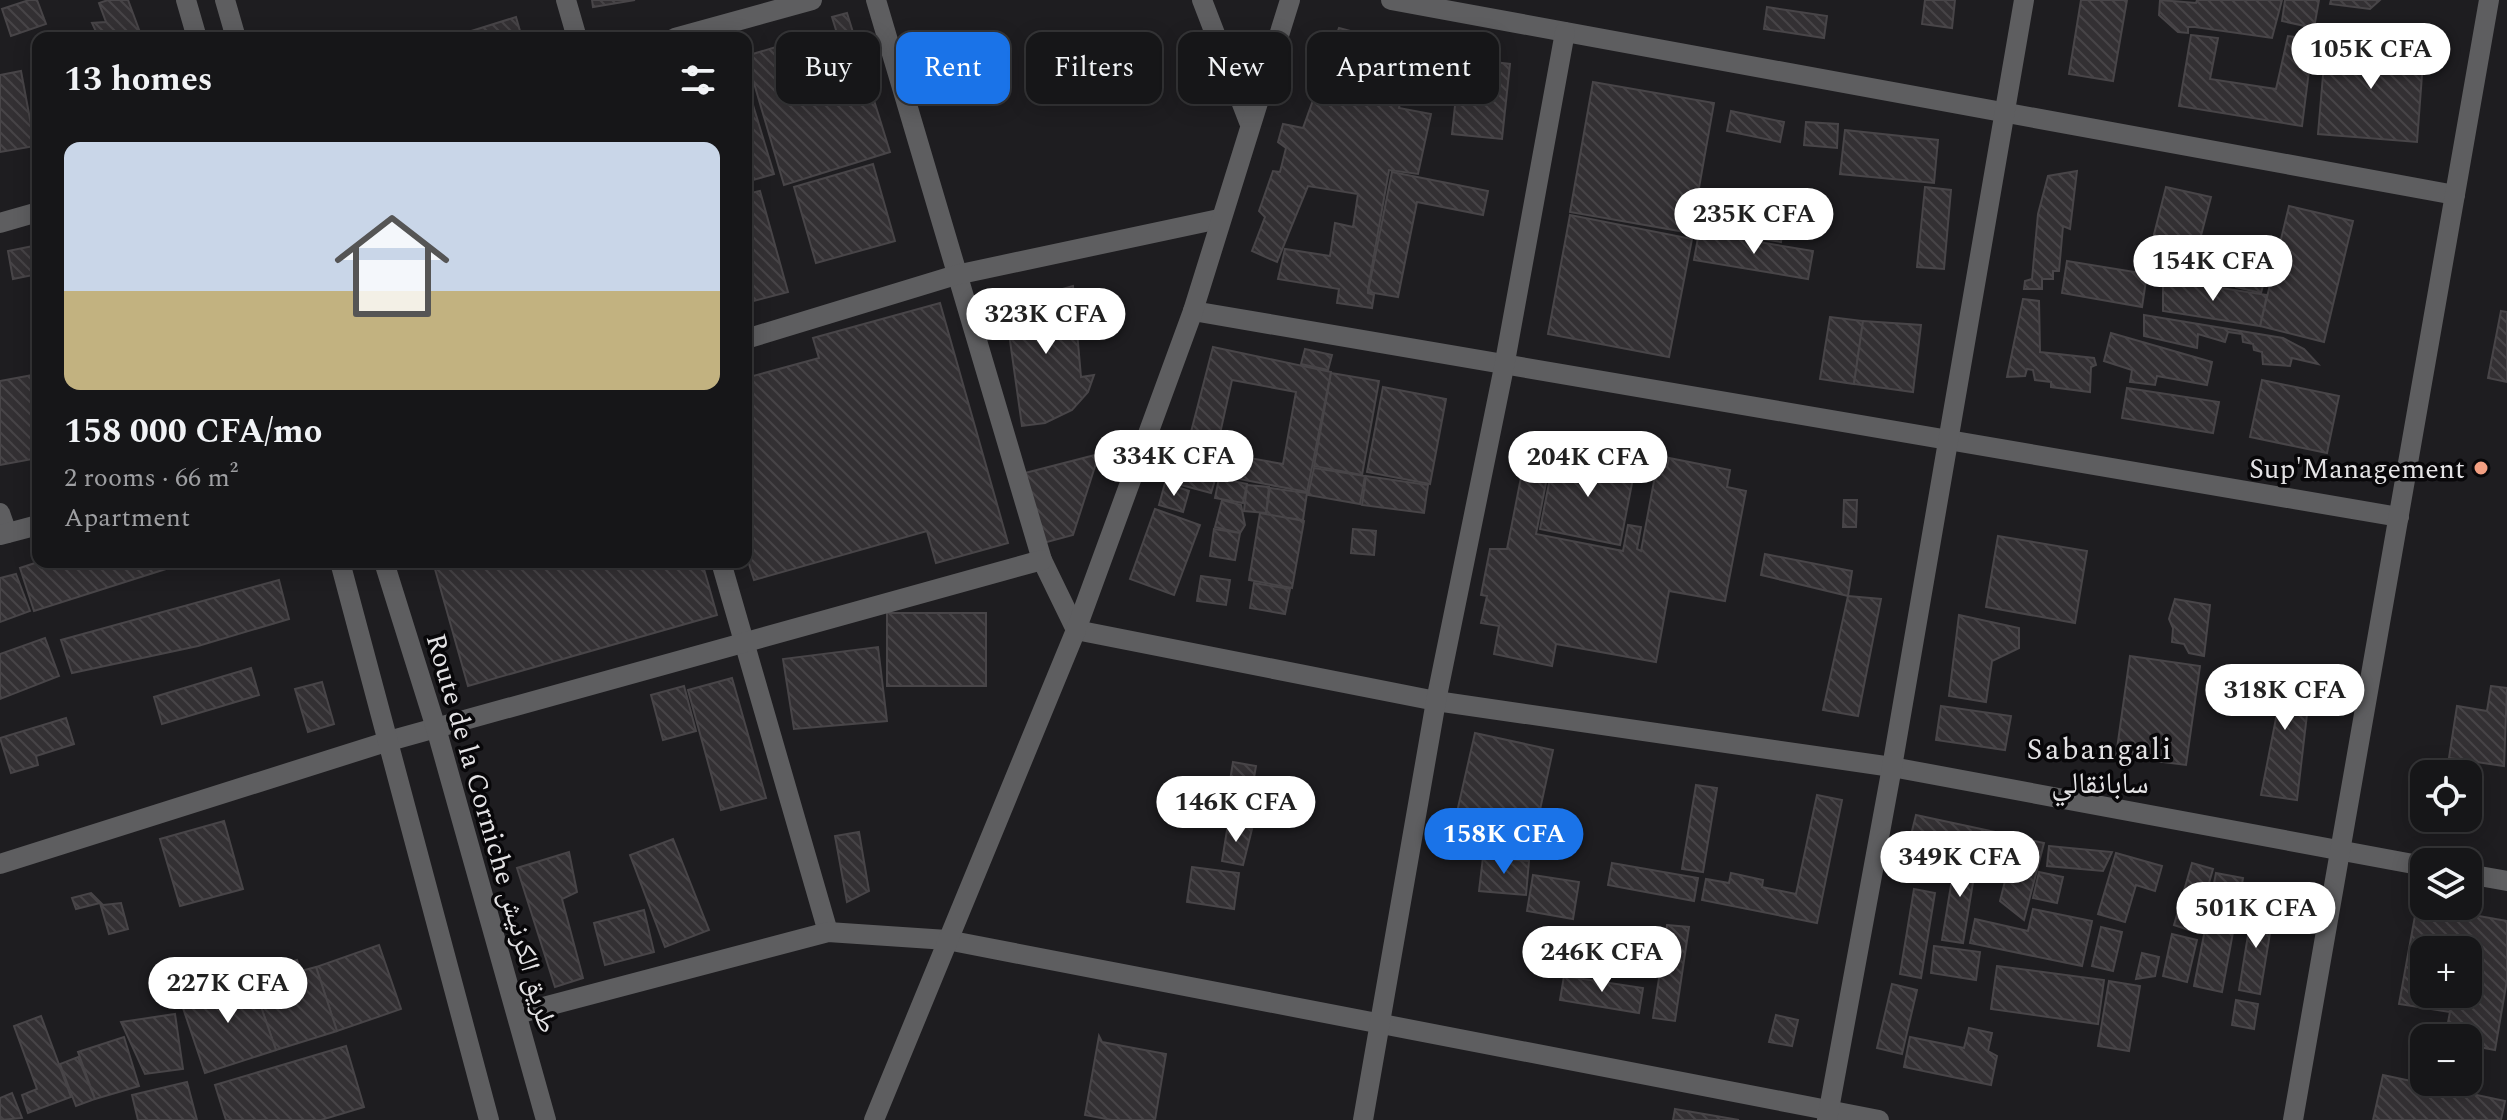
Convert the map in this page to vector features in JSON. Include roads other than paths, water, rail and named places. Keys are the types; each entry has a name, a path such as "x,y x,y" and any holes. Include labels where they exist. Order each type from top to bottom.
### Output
{"street":[{"path":"186,0 195,32"},
{"path":"225,0 234,32"},
{"path":"566,0 575,32"},
{"path":"697,32 812,0"},
{"path":"876,0 1042,560 1076,630"},
{"path":"1202,0 1249,122"},
{"path":"874,1120 1076,630 1193,311 1249,122 1290,0"},
{"path":"1391,0 2005,110 2455,195"},
{"path":"1827,1116 1892,767 2024,0"},
{"path":"2293,1120 2489,0"},
{"path":"1363,1120 1436,701 1504,367 1565,32"},
{"path":"0,223 32,214"},
{"path":"752,337 956,275 1219,219"},
{"path":"1193,311 1504,367 2399,517"},
{"path":"0,513 4,534 32,527"},
{"path":"0,864 389,741 1042,560"},
{"path":"342,568 489,1120"},
{"name":"Route de la Corniche طريق الكرنيش","path":"386,568 436,728 546,1120"},
{"path":"723,568 828,932"},
{"path":"1076,630 1436,701 1892,767 2410,863"},
{"path":"2482,877 2507,881"},
{"path":"517,1014 828,932 947,940 1382,1021 1827,1116 1879,1120"}],"place":[{"name":"Sup'Management","path":"2481,468"}],"district":[{"name":"Sabangali سابانقالي","path":"2100,766"}]}
